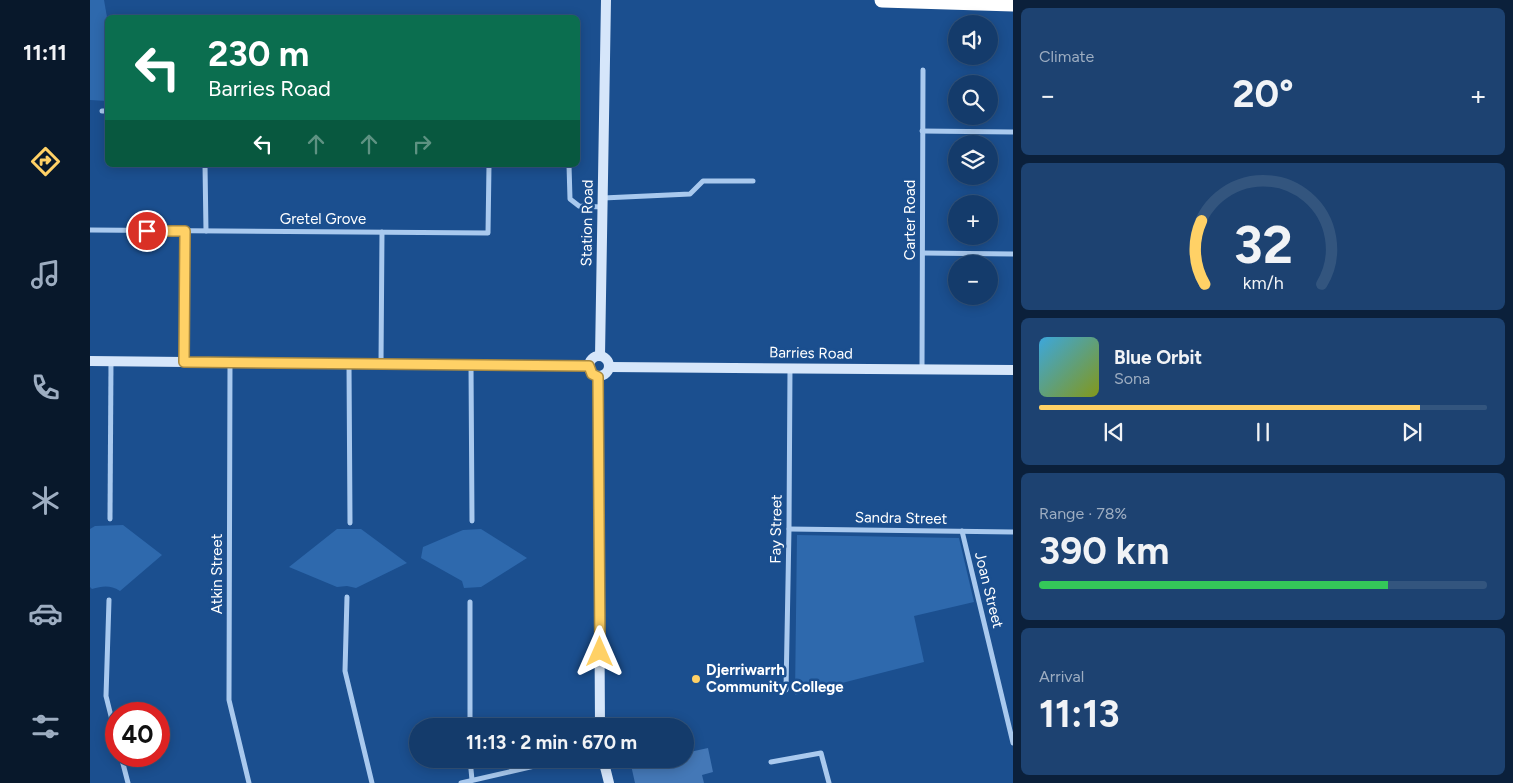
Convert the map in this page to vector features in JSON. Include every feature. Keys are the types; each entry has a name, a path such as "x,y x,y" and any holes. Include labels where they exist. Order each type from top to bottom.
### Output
{"highway":[{"path":"882,0 1013,4"}],"street":[{"name":"Station Road","path":"600,356 606,4"},
{"name":"Carter Road","path":"922,370 923,70"},
{"path":"922,131 1013,132"},
{"path":"205,167 206,231"},
{"name":"Gretel Grove","path":"90,230 488,233 489,167"},
{"path":"569,167 570,199 579,206 690,194 703,181 753,181"},
{"path":"184,362 185,231"},
{"path":"381,364 382,232"},
{"path":"923,253 1013,254"},
{"path":"600,356 607,360 610,367 607,373 598,377 592,374 589,366 592,359 600,356"},
{"path":"90,361 589,366"},
{"path":"110,362 110,519"},
{"name":"Atkin Street","path":"230,362 229,700 249,783"},
{"path":"349,364 350,523"},
{"path":"471,365 472,521"},
{"name":"Barries Road","path":"610,367 1013,370"},
{"name":"Fay Street","path":"786,690 790,368"},
{"path":"598,377 600,718"},
{"name":"Sandra Street","path":"789,529 1013,532"},
{"name":"Joan Street","path":"962,531 1013,743"},
{"path":"347,597 345,670 372,783"},
{"path":"108,702 106,696 109,600"},
{"path":"470,602 470,718"},
{"path":"771,762 821,753 829,783"},
{"path":"124,767 128,783"},
{"path":"471,768 472,780"},
{"path":"461,783 525,768"},
{"path":"605,768 609,783"}],"shaded area":[{"path":"90,0 104,0 107,15 105,15 105,101 90,100"},
{"path":"123,525 162,555 120,591 106,587 92,589 90,587 90,529 95,526"},
{"path":"337,529 361,529 407,563 356,588 347,586 337,587 289,567"},
{"path":"481,529 527,558 481,587 464,588 462,581 421,558 423,547 463,530"},
{"path":"797,535 959,538 974,602 914,616 924,662 795,695"}],"building":[{"path":"708,748 713,772 702,775 704,783 635,783 632,768 694,768 694,751"}],"place":[{"name":"Djerriwarrh Community College","path":"696,679"}],"route":[{"path":"147,231 185,231 184,362 589,366 590,372 598,377 600,652"}]}
